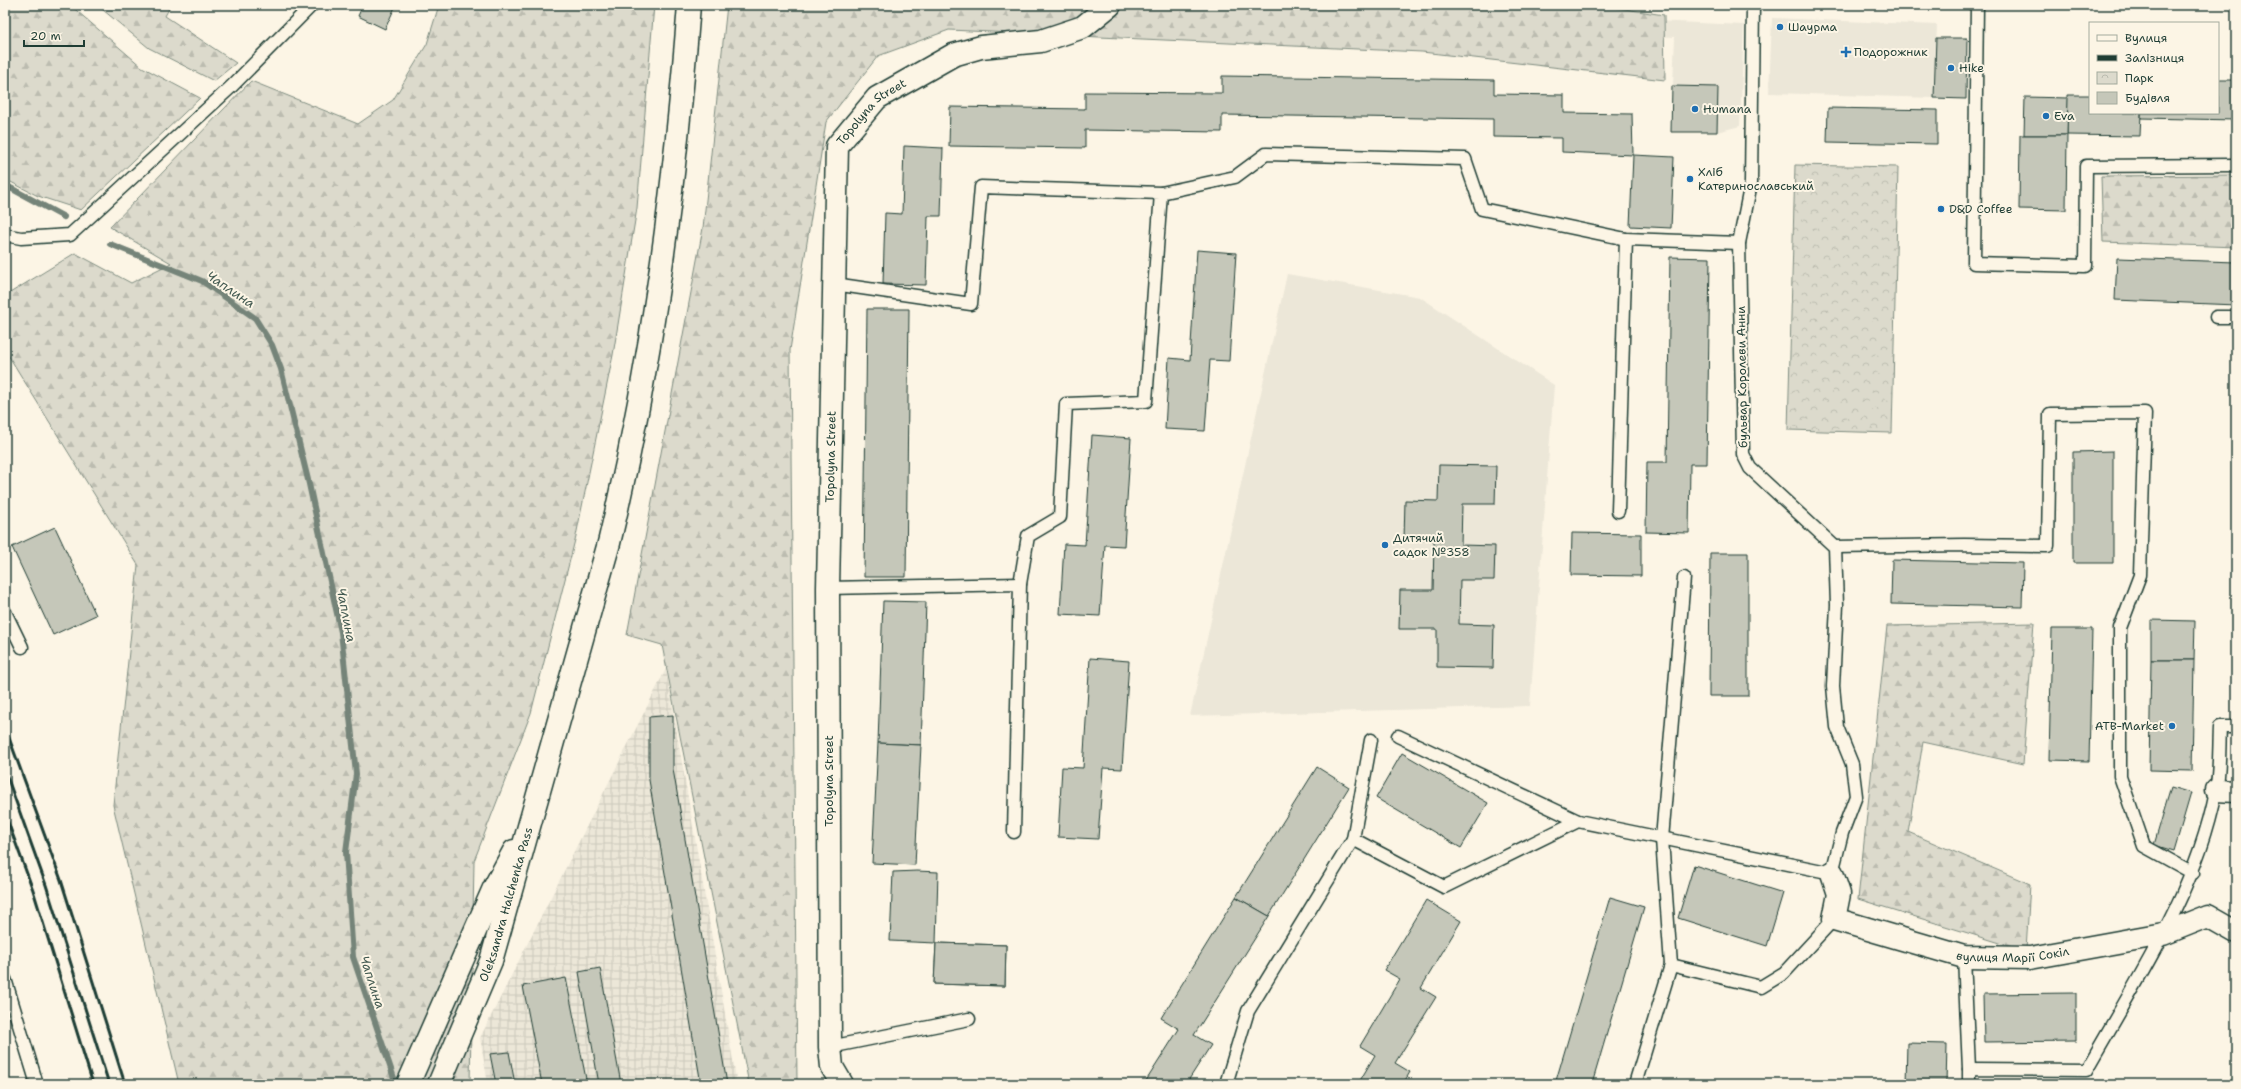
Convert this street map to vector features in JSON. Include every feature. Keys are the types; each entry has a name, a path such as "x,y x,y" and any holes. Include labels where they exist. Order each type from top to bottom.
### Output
{"street":[{"path":"527,829 551,753 607,550 638,414 665,243 681,119 690,5"},
{"name":"Topolyna Street","path":"842,1084 832,1067 830,1047 828,588 837,146 877,98 953,55 981,47 1041,41 1083,27 1110,5"},
{"name":"Oleksandra Halchenka Pass","path":"408,1084 494,888 527,829"},
{"name":"Oleksandra Halchenka Pass","path":"439,1084 491,961 511,895 527,829"},
{"path":"1832,873 1839,894 1834,919"},
{"name":"вулиця Марії Сокіл","path":"1834,919 1964,957 2030,958 2163,934 2208,916 2236,932"}],"lane":[{"path":"5,235 21,238 70,235 232,88 312,5"},
{"name":"бульвар Королеви Анни","path":"1753,5 1751,183 1739,243 1743,454 1750,468 1835,548"},
{"path":"1977,5 1974,263 2085,266 2086,166 2236,164"},
{"path":"834,284 971,304 981,187 1161,193 1235,177 1266,154 1465,159 1482,209 1626,239 1739,243"},
{"path":"1014,832 1020,584 1028,536 1060,517 1066,404 1146,401 1161,193"},
{"path":"1618,511 1626,239"},
{"path":"2216,317 2236,317"},
{"path":"1398,736 1578,821 1832,873 1842,833 1856,796 1852,764 1837,727 1833,686 1837,605 1835,548 1964,545 2048,546 2050,414 2145,413 2140,575 2120,628 2120,776 2144,846 2193,872"},
{"path":"1635,1084 1671,965 1662,839 1684,578"},
{"path":"828,588 1020,584"},
{"path":"5,612 22,646"},
{"path":"1969,1069 2086,1070 2163,934 2193,872 2226,791 2220,727 2236,727"},
{"path":"1226,1084 1248,1010 1353,839 1371,740"},
{"path":"1353,839 1444,887 1578,821"},
{"path":"1671,965 1762,987 1784,973 1834,919"},
{"path":"1964,957 1969,1084"},
{"path":"5,979 37,1084"},
{"path":"830,1047 968,1019"}],"shaded area":[{"path":"1772,18 1937,25 1934,98 1769,93"},
{"path":"1653,21 1744,25 1740,126 1717,132 1671,132 1675,37 1652,36"},
{"name":"Дитячий садок №358","path":"1287,274 1420,297 1554,385 1530,706 1190,716"},
{"path":"666,669 737,1084 488,1084 480,1038"}],"green space":[{"path":"5,5 70,5 142,67 200,98 81,210 38,196 5,179"},
{"path":"97,5 171,5 165,16 236,63 214,81 149,48"},
{"path":"439,5 654,5 637,208 613,355 576,536 531,713 474,861 470,1084 179,1084 113,805 138,565 5,350 5,296 75,253 131,283 171,263 110,227 251,81 358,124 393,100 427,44"},
{"path":"727,5 1598,5 1664,15 1665,80 1422,52 949,30 878,56 826,122 790,350 797,1084 749,1084 662,645 627,635 703,228"},
{"path":"1795,165 1898,167 1892,433 1788,430"},
{"path":"2236,175 2236,247 2103,242 2101,176"},
{"path":"2034,623 2023,764 1923,742 1908,832 2030,884 2026,951 1858,899 1887,626"}],"building":[{"path":"363,5 396,5 385,29 358,16"},
{"name":"Hike","path":"1936,38 1967,38 1966,99 1934,98"},
{"path":"1222,76 1494,80 1494,94 1564,95 1564,113 1632,114 1633,155 1562,152 1562,138 1493,137 1493,119 1222,115 1222,132 1085,130 1085,148 949,146 950,107 1085,109 1085,92 1222,93"},
{"path":"2219,80 2236,80 2236,120 2141,118 2141,114 2219,114"},
{"name":"Humana","path":"1672,86 1718,87 1717,132 1671,132"},
{"path":"2067,95 2089,95 2089,114 2141,114 2140,136 2067,135"},
{"name":"Eva","path":"2025,97 2068,98 2067,135 2024,135"},
{"path":"1828,108 1937,110 1937,144 1827,142"},
{"path":"2020,135 2067,135 2066,210 2019,209"},
{"path":"904,146 943,148 941,216 928,216 926,285 883,284 885,213 902,214"},
{"path":"1633,155 1674,157 1671,228 1630,226"},
{"path":"1197,250 1236,253 1229,361 1210,360 1205,431 1165,429 1169,358 1190,360"},
{"path":"1670,257 1710,258 1707,464 1690,464 1689,533 1646,532 1647,462 1667,462"},
{"path":"2117,258 2236,262 2236,305 2115,300"},
{"path":"867,309 909,309 906,577 864,577"},
{"path":"1092,435 1131,438 1124,546 1105,545 1100,616 1060,614 1064,544 1085,545"},
{"path":"2113,451 2113,563 2073,563 2073,452"},
{"path":"1439,465 1496,466 1495,504 1462,504 1461,545 1495,546 1494,580 1460,580 1459,624 1494,625 1493,668 1437,667 1437,629 1399,629 1400,590 1433,590 1434,540 1404,540 1405,500 1438,501"},
{"path":"55,527 96,615 53,635 12,547"},
{"path":"1572,533 1641,534 1641,576 1571,575"},
{"path":"1710,553 1748,553 1748,696 1709,696"},
{"path":"1892,560 2023,563 2022,607 1891,604"},
{"path":"883,601 926,602 921,745 878,743"},
{"path":"2151,620 2195,621 2194,660 2151,660"},
{"path":"2052,629 2092,629 2089,761 2049,760"},
{"path":"1090,658 1129,661 1122,769 1103,768 1098,839 1058,837 1062,767 1083,768"},
{"name":"ATB-Market","path":"2151,660 2194,660 2192,771 2149,770"},
{"path":"673,715 673,769 727,1084 701,1084 649,780 649,717"},
{"path":"878,743 921,745 915,865 872,863"},
{"path":"1402,753 1488,803 1461,848 1376,798"},
{"path":"1317,767 1349,787 1269,916 1236,897"},
{"path":"2171,787 2191,793 2174,851 2154,845"},
{"path":"1694,865 1783,893 1767,946 1678,918"},
{"path":"893,872 938,872 936,943 890,941"},
{"path":"1236,897 1269,916 1194,1035 1211,1045 1186,1084 1144,1084 1179,1029 1161,1018"},
{"path":"1610,897 1644,907 1592,1084 1555,1084"},
{"path":"1426,900 1461,921 1421,988 1436,997 1395,1063 1410,1072 1403,1084 1358,1084 1375,1055 1360,1046 1400,979 1384,970"},
{"path":"936,943 1006,945 1005,986 934,984"},
{"path":"936,943 1006,945 1005,986 934,984"},
{"path":"600,968 621,1084 599,1084 579,972"},
{"path":"566,978 587,1084 542,1084 523,986"},
{"path":"2076,993 2076,1041 1984,1042 1983,994"},
{"path":"1907,1043 1947,1044 1946,1084 1906,1084"},
{"path":"509,1052 515,1084 496,1084 490,1054"}],"waterway":[{"path":"5,185 64,217"},
{"name":"Чаплина","path":"110,244 202,281 255,318 272,345 281,369 309,484 341,632 356,774 346,852 353,957 396,1084"}],"railway":[{"path":"5,727 61,880 125,1084"},
{"path":"5,771 46,885 109,1084"},
{"path":"5,814 33,890 93,1084"}],"place":[{"name":"Шаурма","path":"1780,27"},
{"name":"Подорожник","path":"1846,52"},
{"name":"Hike","path":"1951,68"},
{"name":"Humana","path":"1695,109"},
{"name":"Eva","path":"2046,116"},
{"name":"Хліб Катеринославський","path":"1690,179"},
{"name":"D&D Coffee","path":"1941,209"},
{"name":"Дитячий садок №358","path":"1385,545"},
{"name":"ATB-Market","path":"2172,726"}]}
